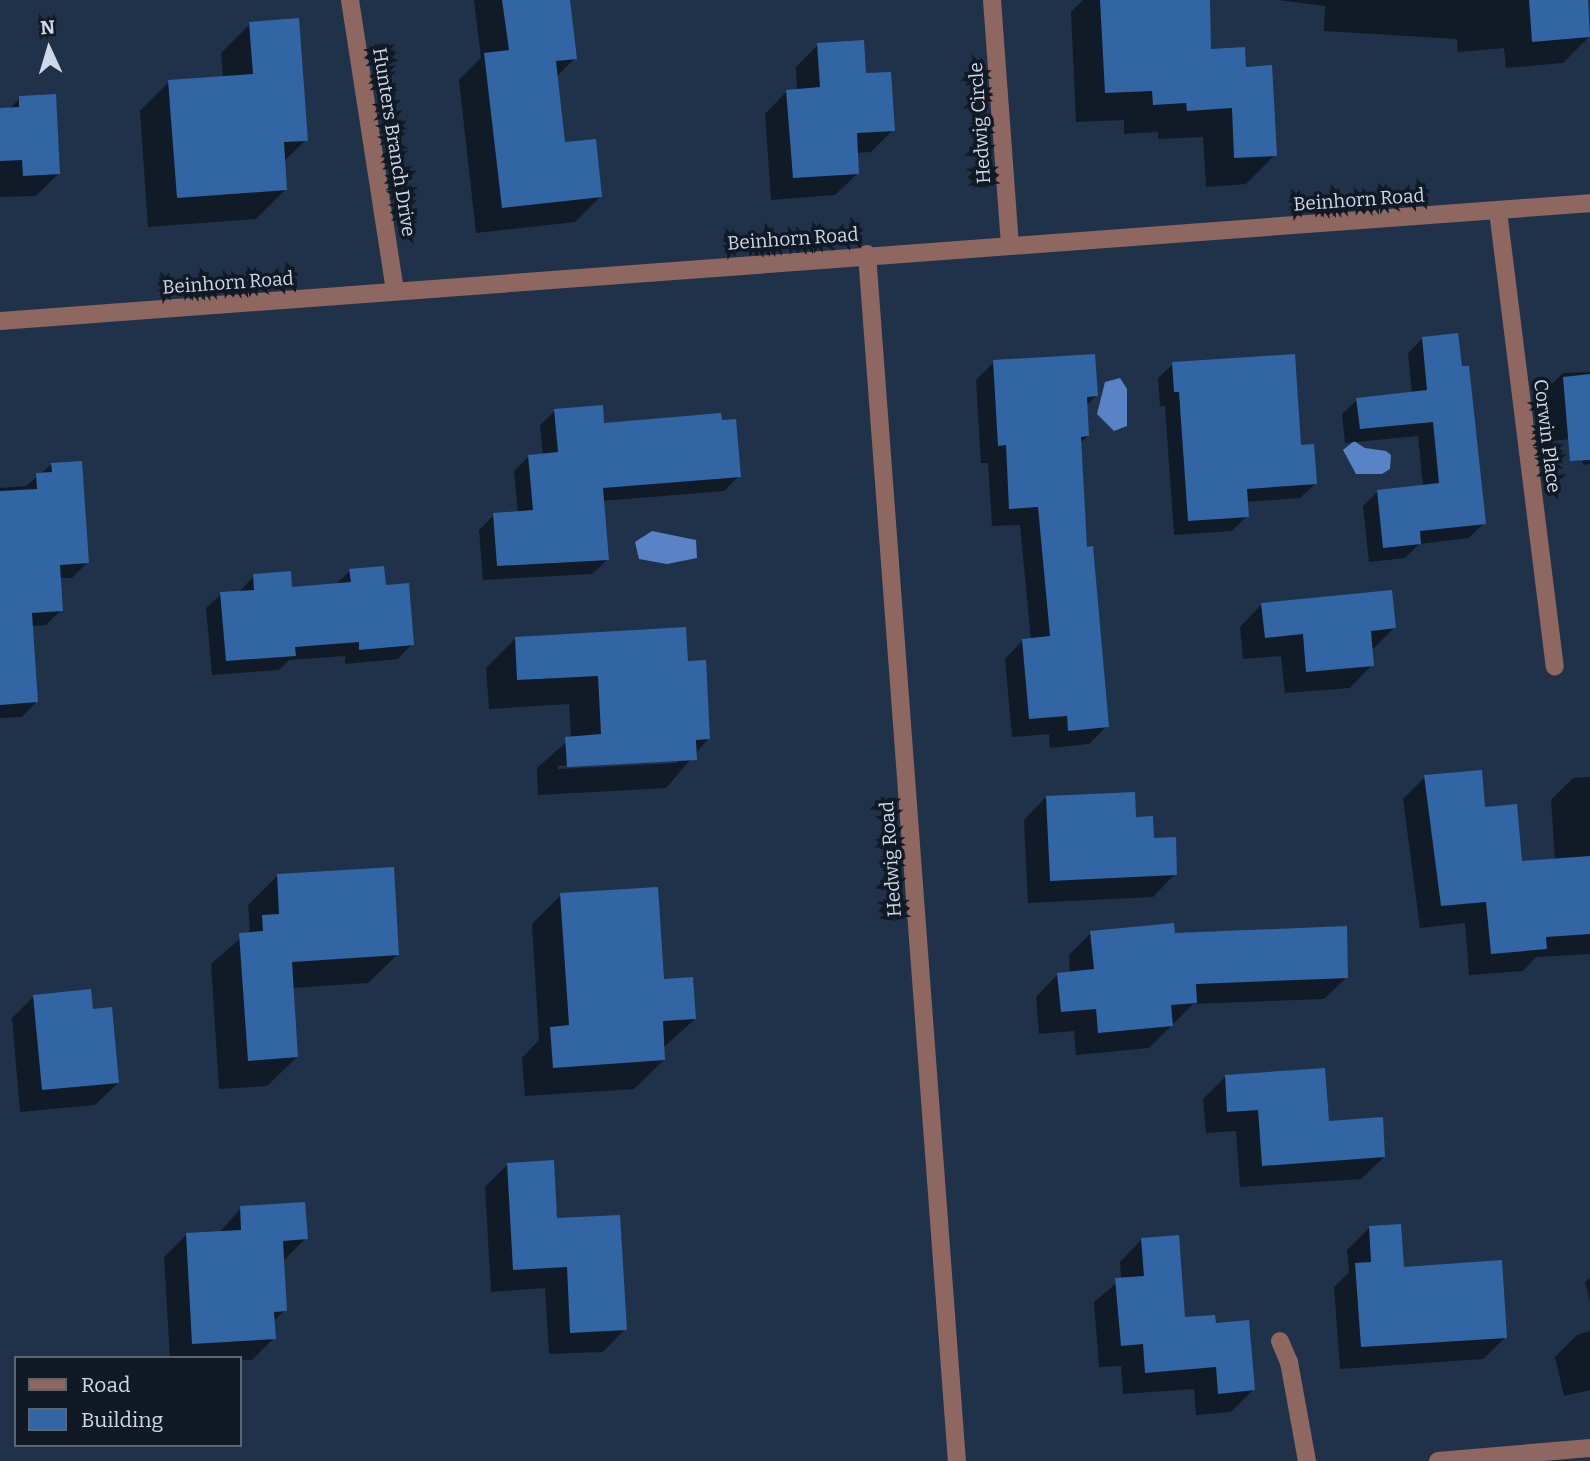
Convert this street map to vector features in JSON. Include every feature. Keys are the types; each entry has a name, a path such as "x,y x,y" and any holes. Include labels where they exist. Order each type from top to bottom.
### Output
{"street":[{"name":"Hunters Branch Drive","path":"351,0 396,291"},
{"name":"Hedwig Circle","path":"992,0 1010,244"},
{"name":"Beinhorn Road","path":"0,321 867,254 1590,203"},
{"name":"Corwin Place","path":"1498,211 1555,666"},
{"name":"Hedwig Road","path":"867,254 957,1461"},
{"path":"1280,1341 1289,1362 1307,1461"},
{"path":"1438,1461 1590,1448"}],"water":[{"path":"1120,378 1127,389 1127,426 1114,431 1097,414 1105,382"},
{"path":"1354,441 1365,448 1386,451 1391,455 1390,469 1382,474 1356,474 1343,450"},
{"path":"652,531 696,540 697,558 667,564 639,559 635,542"}],"building":[{"path":"502,0 570,0 577,59 556,61 565,142 596,139 602,197 502,208 484,53 509,50"},
{"path":"1100,0 1210,0 1211,49 1245,47 1246,67 1272,65 1277,156 1234,158 1232,108 1187,111 1186,103 1153,105 1152,91 1105,93"},
{"path":"1529,0 1588,0 1590,37 1532,42"},
{"path":"299,18 308,141 284,142 287,190 177,198 168,80 253,74 249,22"},
{"path":"864,40 866,73 891,72 895,131 857,133 859,174 793,178 786,90 820,87 817,43"},
{"path":"56,94 60,174 23,176 22,160 0,161 0,108 19,107 19,96"},
{"path":"1458,333 1462,366 1469,366 1486,524 1420,531 1421,544 1383,548 1377,490 1439,483 1433,422 1360,429 1356,398 1427,390 1422,337"},
{"path":"1095,354 1098,396 1087,397 1089,436 1081,437 1087,547 1093,546 1109,727 1068,731 1067,716 1029,719 1022,639 1050,636 1038,507 1009,509 1006,445 998,446 993,360"},
{"path":"1295,354 1301,445 1314,444 1317,484 1247,489 1249,517 1188,521 1179,392 1174,392 1172,362"},
{"path":"1590,374 1590,460 1570,461 1563,377"},
{"path":"603,405 604,423 721,413 722,420 736,419 741,477 603,488 609,560 497,566 493,513 533,510 528,455 558,452 554,409"},
{"path":"82,461 89,563 60,565 63,611 32,613 38,702 0,705 0,491 37,489 36,473 52,472 51,463"},
{"path":"384,566 386,585 409,583 414,645 359,650 359,642 295,647 296,656 226,661 220,592 254,590 253,574 291,571 292,587 351,582 349,569"},
{"path":"1392,590 1396,628 1371,631 1374,666 1306,672 1303,634 1265,638 1261,603"},
{"path":"686,627 688,661 706,660 710,739 696,740 697,760 567,767 565,737 601,734 598,676 517,680 515,637"},
{"path":"1482,770 1485,807 1517,804 1522,861 1590,856 1590,934 1546,937 1547,949 1491,954 1486,902 1441,906 1424,775"},
{"path":"1135,792 1136,817 1153,816 1154,838 1176,837 1177,875 1050,881 1046,796"},
{"path":"394,867 399,955 292,962 298,1057 248,1061 239,933 263,931 262,915 279,914 277,874"},
{"path":"658,887 664,979 693,977 696,1019 663,1021 665,1060 553,1068 550,1027 569,1025 560,893"},
{"path":"1174,923 1175,933 1347,926 1348,978 1196,984 1197,1003 1171,1005 1173,1026 1098,1033 1096,1009 1061,1012 1057,973 1094,969 1090,931"},
{"path":"91,989 93,1009 112,1007 119,1083 42,1090 33,995"},
{"path":"1325,1068 1329,1121 1383,1117 1385,1157 1262,1166 1258,1110 1227,1112 1225,1075"},
{"path":"554,1160 557,1218 620,1215 627,1330 570,1333 567,1267 513,1270 507,1163"},
{"path":"305,1202 308,1239 283,1241 287,1311 274,1312 276,1339 192,1344 186,1233 241,1230 240,1206"},
{"path":"1401,1224 1404,1267 1502,1260 1507,1338 1361,1347 1355,1263 1371,1262 1369,1226"},
{"path":"1179,1235 1185,1317 1215,1315 1216,1323 1249,1320 1255,1390 1218,1394 1216,1367 1145,1373 1143,1344 1121,1346 1115,1278 1144,1276 1141,1238"}]}
